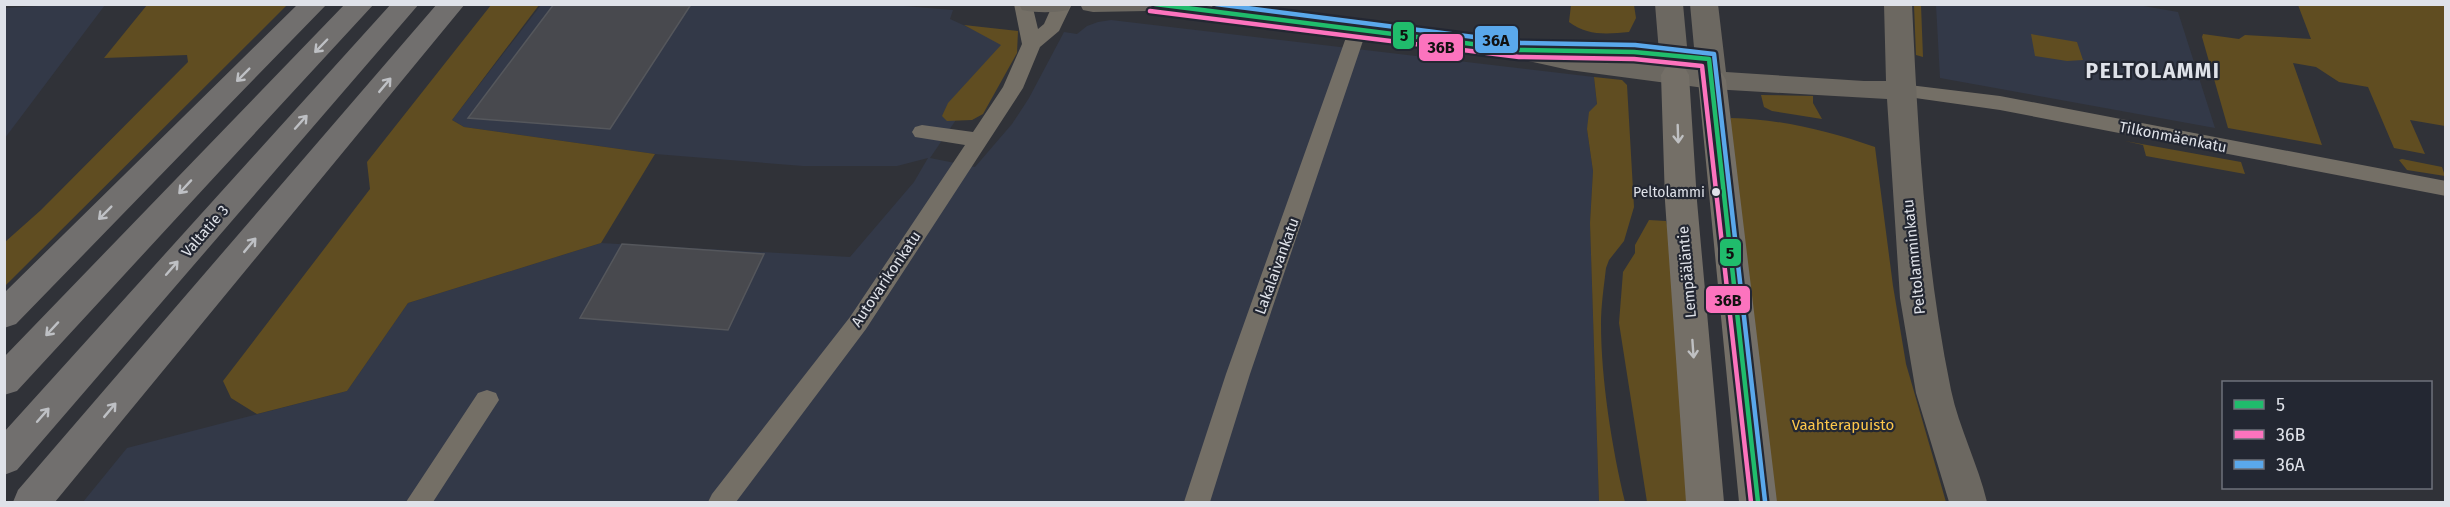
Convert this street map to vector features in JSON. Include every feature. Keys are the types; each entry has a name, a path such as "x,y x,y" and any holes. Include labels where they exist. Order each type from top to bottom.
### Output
{"highway":[{"path":"4,315 314,4"},
{"path":"4,381 214,157 362,4"},
{"name":"Valtatie 3","path":"4,459 406,4"},
{"path":"32,502 452,4"}],"main road":[{"path":"1032,4 1058,4"},
{"path":"1094,4 1142,4"},
{"name":"Tilkonmäenkatu","path":"1151,4 1520,50 1569,61 1674,65 1864,90 1898,90"},
{"name":"Lempääläntie","path":"1669,4 1681,201 1705,502"},
{"path":"1704,4 1758,502"},
{"name":"Peltolamminkatu","path":"1898,4 1898,90 1916,287 1924,345 1934,393 1968,502"}],"street":[{"path":"1023,4 1032,44"},
{"name":"Autovarikonkatu","path":"721,502 858,323 1013,88 1032,44 1052,27 1063,4"},
{"name":"Lakalaivankatu","path":"1197,502 1238,374 1358,30"},
{"name":"Tilkonmäenkatu","path":"1898,90 2000,103 2445,189"},
{"path":"922,132 978,140"},
{"path":"419,502 487,400"}],"shaded area":[{"path":"880,4 953,10 950,19 1007,45 930,158 975,167 1012,124 1029,98 1064,32 1077,34 1087,26 1111,20 1594,77 1597,105 1587,129 1593,171 1590,223 1599,502 83,502 127,448 347,391 408,303 601,243 850,257 914,182 928,158 897,166 803,166 655,154 464,127 452,120 541,5"},
{"path":"2132,4 2178,12 2215,128 1940,78 1936,5"},
{"path":"105,5 5,138 5,8"}],"green space":[{"path":"147,5 287,5 5,286 5,242 41,210 188,62 187,55 104,58"},
{"path":"491,5 539,5 452,120 464,127 655,154 601,243 408,303 347,391 257,414 231,398 223,381 370,189 367,162"},
{"path":"1571,5 1634,5 1636,18 1629,32 1590,32 1569,22"},
{"path":"1914,5 1921,5 1923,57 1916,55"},
{"path":"2298,5 2445,5 2445,126 2410,120 2425,154 2394,148 2368,87 2339,82 2316,67 2293,63 2322,145 2228,128 2203,34 2239,39 2245,35 2311,39"},
{"path":"964,25 1018,31 1017,53 983,114 972,120 947,121 942,116 948,103 1001,45"},
{"path":"2031,34 2077,42 2083,60 2067,61 2035,56"},
{"path":"1594,77 1622,80 1627,85 1634,207 1624,241 1609,260 1606,268 1601,324 1608,413 1625,502 1599,502 1590,223 1593,171 1587,129 1589,112 1597,104"},
{"path":"1761,95 1813,96 1813,103 1822,119 1772,111 1764,107"},
{"name":"Vaahterapuisto","path":"1731,118 1804,127 1875,147 1893,286 1906,364 1946,502 1775,502 1730,126"},
{"path":"2125,141 2241,162 2245,174 2146,156 2143,145"},
{"path":"2399,160 2442,167 2445,176 2407,170"},
{"path":"1649,220 1666,221 1676,259 1688,502 1647,502 1619,323 1623,272 1635,253 1635,245"}],"building":[{"path":"554,4 690,6 610,129 468,118"},
{"path":"622,244 764,254 728,330 580,318"}],"transit line":[{"name":"5","path":"1155,4 1520,50 1634,52 1709,59 1758,502"},
{"name":"36A","path":"1216,4 1521,43 1635,45 1714,54 1765,501"},
{"name":"36B","path":"1150,11 1519,57 1634,59 1702,66 1751,502"}],"place":[{"name":"Peltolammi","path":"1716,192"}],"district":[{"name":"PELTOLAMMI","path":"2153,71"}]}
